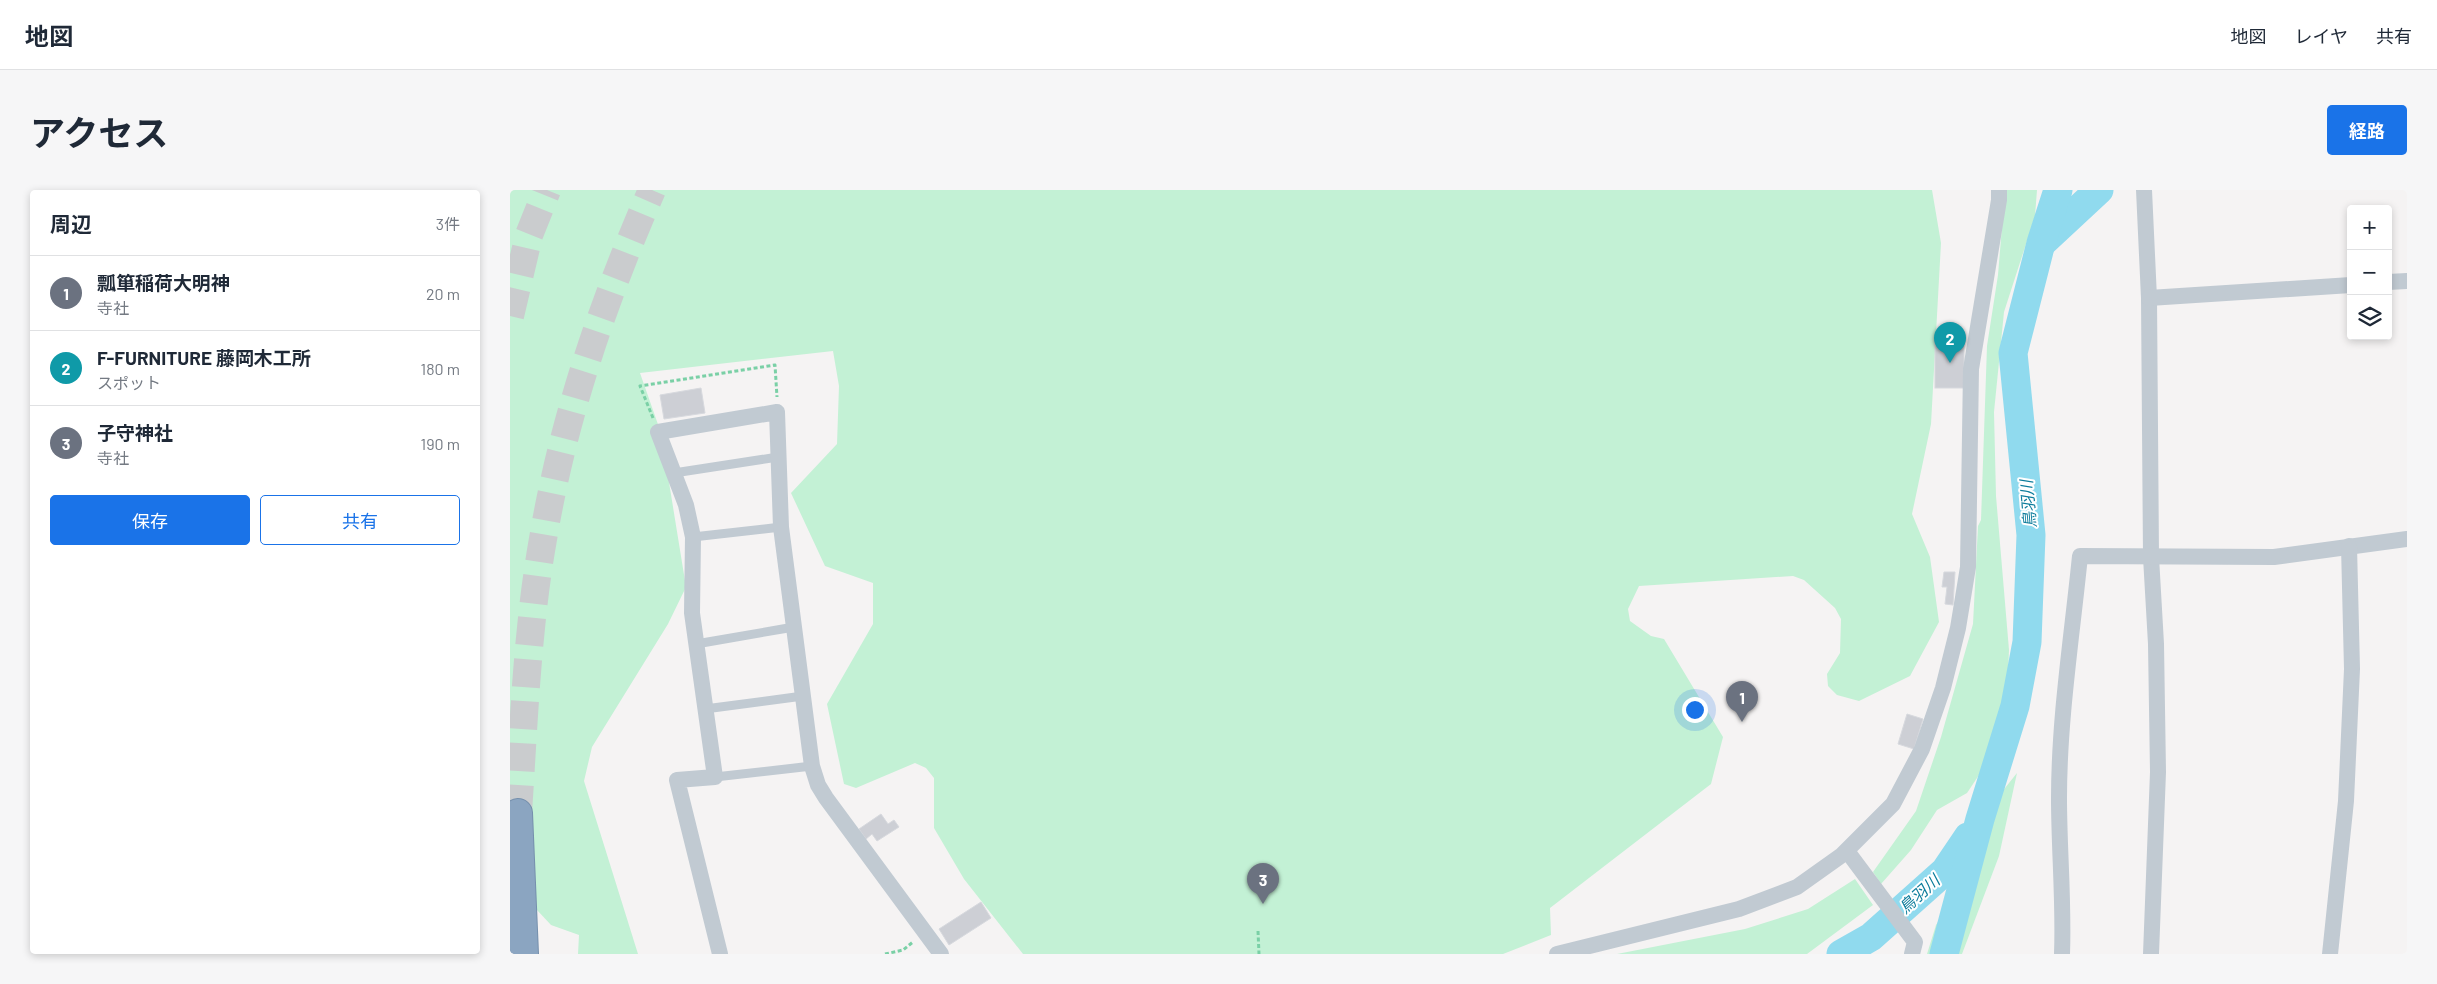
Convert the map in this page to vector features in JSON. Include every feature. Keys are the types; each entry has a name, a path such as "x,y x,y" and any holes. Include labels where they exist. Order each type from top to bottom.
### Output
{"highway":[{"path":"518,813 524,954"}],"street":[{"path":"1557,954 1739,909 1797,887 1847,851 1893,804 1922,749 1943,688 1958,628 1968,567 1971,369 1999,200 1999,190"},
{"path":"2144,190 2149,298 2151,557 2158,772 2151,954"},
{"path":"2392,282 2407,281"},
{"path":"2149,298 2347,285"},
{"path":"720,954 677,780 714,777 692,613 693,537 686,505 658,432 777,412 781,526 812,766 818,785 826,798 941,954"},
{"path":"2062,954 2063,910 2059,798 2062,737 2080,556 2151,557 2201,555 2274,557 2407,539"},
{"path":"2330,954 2346,801 2352,669 2349,546"},
{"path":"1847,851 1915,942 1912,954"}],"lane":[{"path":"674,473 778,457"},
{"path":"693,537 781,526"},
{"path":"696,644 794,627"},
{"path":"705,709 803,696"},
{"path":"714,777 812,766"}],"path":[{"path":"658,432 640,386 776,365 777,412"},
{"path":"1258,931 1259,954"},
{"path":"885,954 903,950 925,932"}],"green space":[{"path":"510,190 1932,190 1941,243 1931,424 1912,514 1930,557 1939,622 1910,676 1859,701 1837,695 1828,686 1827,674 1840,653 1841,619 1835,608 1804,580 1793,576 1639,586 1628,609 1630,621 1651,636 1664,639 1723,737 1711,784 1550,908 1551,935 1503,954 1023,954 964,879 934,828 934,778 926,768 915,763 856,788 844,784 827,704 873,624 873,583 825,566 791,493 837,444 839,386 833,351 640,373 661,433 686,587 668,624 592,747 584,781 638,954 578,954 579,935 551,925 537,910 532,871 510,811"},
{"path":"2005,190 2037,190 2035,216 2004,312 1994,412 1996,496 2009,650 2007,696 1979,775 1967,793 1937,810 1911,850 1881,884 1873,872 1916,811 1941,737 1973,624 1978,526 1981,520 1987,346 1998,275"},
{"path":"2017,773 1999,856 1962,954 1927,954 1936,925 1984,851 2001,793"},
{"path":"1855,879 1873,905 1807,954 1617,954 1745,929 1808,909"}],"building":[{"path":"1935,337 1964,337 1964,388 1935,388"},
{"path":"701,388 705,413 664,419 660,395"},
{"path":"1944,572 1955,572 1953,605 1945,604 1947,587 1942,587"},
{"path":"1907,714 1923,719 1914,749 1898,744"},
{"path":"881,814 888,824 894,820 899,827 877,841 872,834 866,839 859,829"},
{"path":"981,902 991,918 949,945 939,929"}],"waterway":[{"name":"鳥羽川","path":"1944,954 1980,819 2015,706 2027,642 2031,535 2013,353 2041,243 2058,190"},
{"path":"2042,243 2099,190"},
{"name":"鳥羽川","path":"1841,954 1871,937 1945,871 1968,837"}],"tunnel":[{"path":"510,316 529,235 547,190"},
{"path":"518,813 533,607 551,494 573,405 601,318 652,190"}],"place":[{"name":"F-FURNITURE 藤岡木工所","path":"1950,363"},
{"name":"瓢箪稲荷大明神","path":"1742,722"},
{"name":"子守神社","path":"1263,904"}]}
